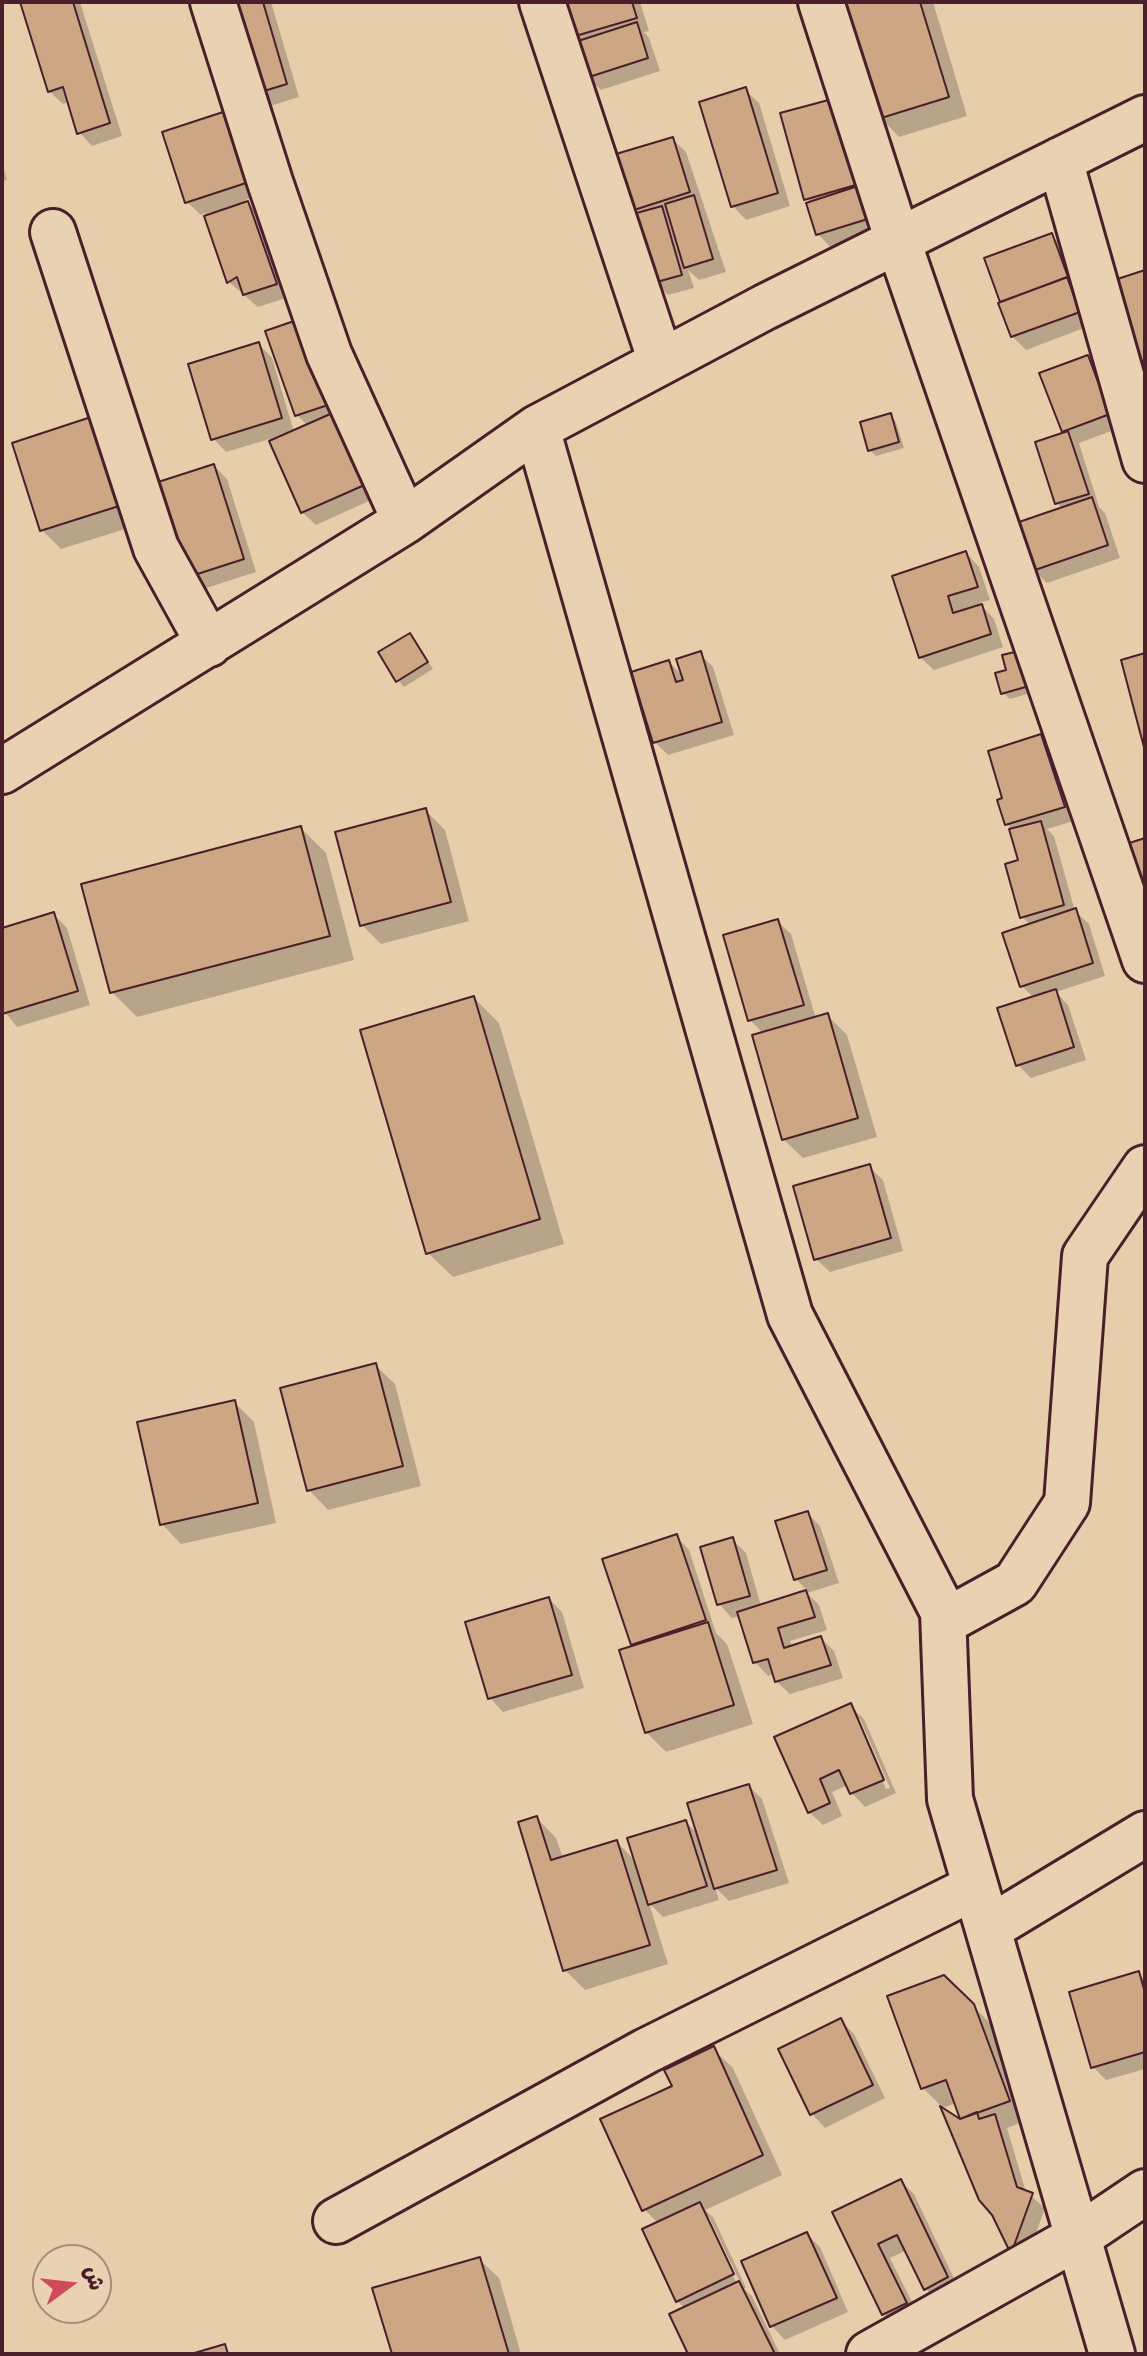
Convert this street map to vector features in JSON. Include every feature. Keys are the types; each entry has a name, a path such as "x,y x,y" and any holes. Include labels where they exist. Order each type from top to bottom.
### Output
{"street":[{"path":"213,2 329,354 405,521"},
{"path":"542,2 661,362"},
{"path":"821,2 898,241 1145,960"},
{"path":"2,771 405,521 537,428 898,241 1145,118"},
{"path":"1060,160 1145,460"},
{"path":"53,232 156,548 209,644"},
{"path":"537,428 790,1315 943,1612 950,1799 1112,2354"},
{"path":"944,1622 1015,1583 1067,1503 1085,1256 1145,1168"},
{"path":"988,1929 1145,1834"},
{"path":"336,2221 646,2051 975,1887"},
{"path":"869,2354 1078,2237 1145,2192"}],"building":[{"path":"20,2 73,2 110,123 77,134 63,87 48,92"},
{"path":"228,2 263,2 287,84 254,94"},
{"path":"562,2 632,2 637,18 572,37"},
{"path":"843,2 920,2 949,97 878,119"},
{"path":"637,22 648,58 586,78 575,42"},
{"path":"746,87 778,193 731,207 699,102"},
{"path":"836,98 859,184 804,200 780,113"},
{"path":"223,112 246,183 185,203 162,132"},
{"path":"673,137 690,192 634,210 616,154"},
{"path":"861,185 871,218 816,235 806,203"},
{"path":"694,195 713,259 684,268 665,204"},
{"path":"248,201 277,284 243,295 237,277 227,283 204,216"},
{"path":"662,206 682,275 653,283 633,214"},
{"path":"1052,233 1068,277 1000,302 984,258"},
{"path":"1145,270 1145,390 1102,284"},
{"path":"1067,277 1080,312 1011,337 998,303"},
{"path":"297,320 328,405 295,416 265,331"},
{"path":"259,342 282,418 211,440 188,364"},
{"path":"1088,355 1110,414 1062,432 1039,373"},
{"path":"337,411 369,483 301,513 269,441"},
{"path":"891,413 899,442 868,451 860,422"},
{"path":"91,417 119,506 40,531 12,443"},
{"path":"1068,431 1089,494 1055,504 1035,442"},
{"path":"214,464 244,559 185,578 155,483"},
{"path":"1092,497 1108,545 1032,571 1016,523"},
{"path":"966,551 978,587 948,596 953,613 982,604 991,634 919,658 892,576"},
{"path":"410,633 428,662 396,682 378,652"},
{"path":"701,651 722,722 653,743 631,672 669,660 676,682 683,680 676,659"},
{"path":"1019,651 1029,686 1001,694 995,673 1006,670 1002,655"},
{"path":"1145,653 1145,751 1121,660"},
{"path":"1041,734 1065,807 1005,825 997,800 1002,798 988,751"},
{"path":"426,808 451,902 360,926 335,832"},
{"path":"1041,821 1064,905 1020,918 1005,864 1018,860 1009,829"},
{"path":"301,826 330,936 110,993 81,884"},
{"path":"1145,838 1145,916 1120,846"},
{"path":"1076,908 1093,963 1020,987 1002,933"},
{"path":"54,912 78,991 2,1014 2,928"},
{"path":"778,919 804,1005 748,1021 723,935"},
{"path":"1056,989 1074,1047 1016,1066 997,1008"},
{"path":"474,996 540,1219 426,1254 360,1030"},
{"path":"828,1013 858,1118 782,1140 752,1035"},
{"path":"870,1164 891,1238 814,1260 793,1186"},
{"path":"376,1363 403,1466 307,1491 280,1388"},
{"path":"235,1400 258,1503 160,1525 137,1422"},
{"path":"808,1511 827,1570 794,1580 775,1521"},
{"path":"677,1534 706,1620 631,1645 602,1559"},
{"path":"733,1537 750,1596 717,1605 700,1547"},
{"path":"806,1590 815,1617 778,1628 784,1648 821,1636 831,1665 775,1682 768,1659 753,1663 737,1612"},
{"path":"549,1597 572,1675 488,1699 465,1622"},
{"path":"708,1622 734,1705 645,1733 619,1650"},
{"path":"851,1703 884,1780 850,1794 839,1770 820,1779 830,1803 808,1813 774,1737"},
{"path":"749,1784 777,1870 714,1889 687,1803"},
{"path":"537,1816 551,1860 617,1840 650,1945 563,1971 518,1822"},
{"path":"686,1820 707,1886 648,1905 627,1838"},
{"path":"1139,1971 1145,1993 1145,2052 1091,2068 1069,1992"},
{"path":"944,1975 974,2004 1010,2101 960,2119 946,2080 921,2089 887,1996"},
{"path":"841,2018 873,2085 810,2115 778,2049"},
{"path":"714,2046 763,2155 642,2211 600,2119 672,2086 664,2070"},
{"path":"940,2106 960,2119 977,2112 979,2119 995,2114 1017,2187 1033,2193 1011,2254 992,2215 979,2200"},
{"path":"901,2179 948,2277 924,2290 897,2235 878,2244 907,2303 882,2315 832,2212"},
{"path":"700,2202 734,2274 676,2302 642,2229"},
{"path":"807,2232 837,2298 770,2327 741,2261"},
{"path":"480,2257 509,2354 392,2354 372,2288"},
{"path":"739,2281 775,2354 688,2354 669,2314"},
{"path":"225,2344 228,2354 191,2354"}]}
